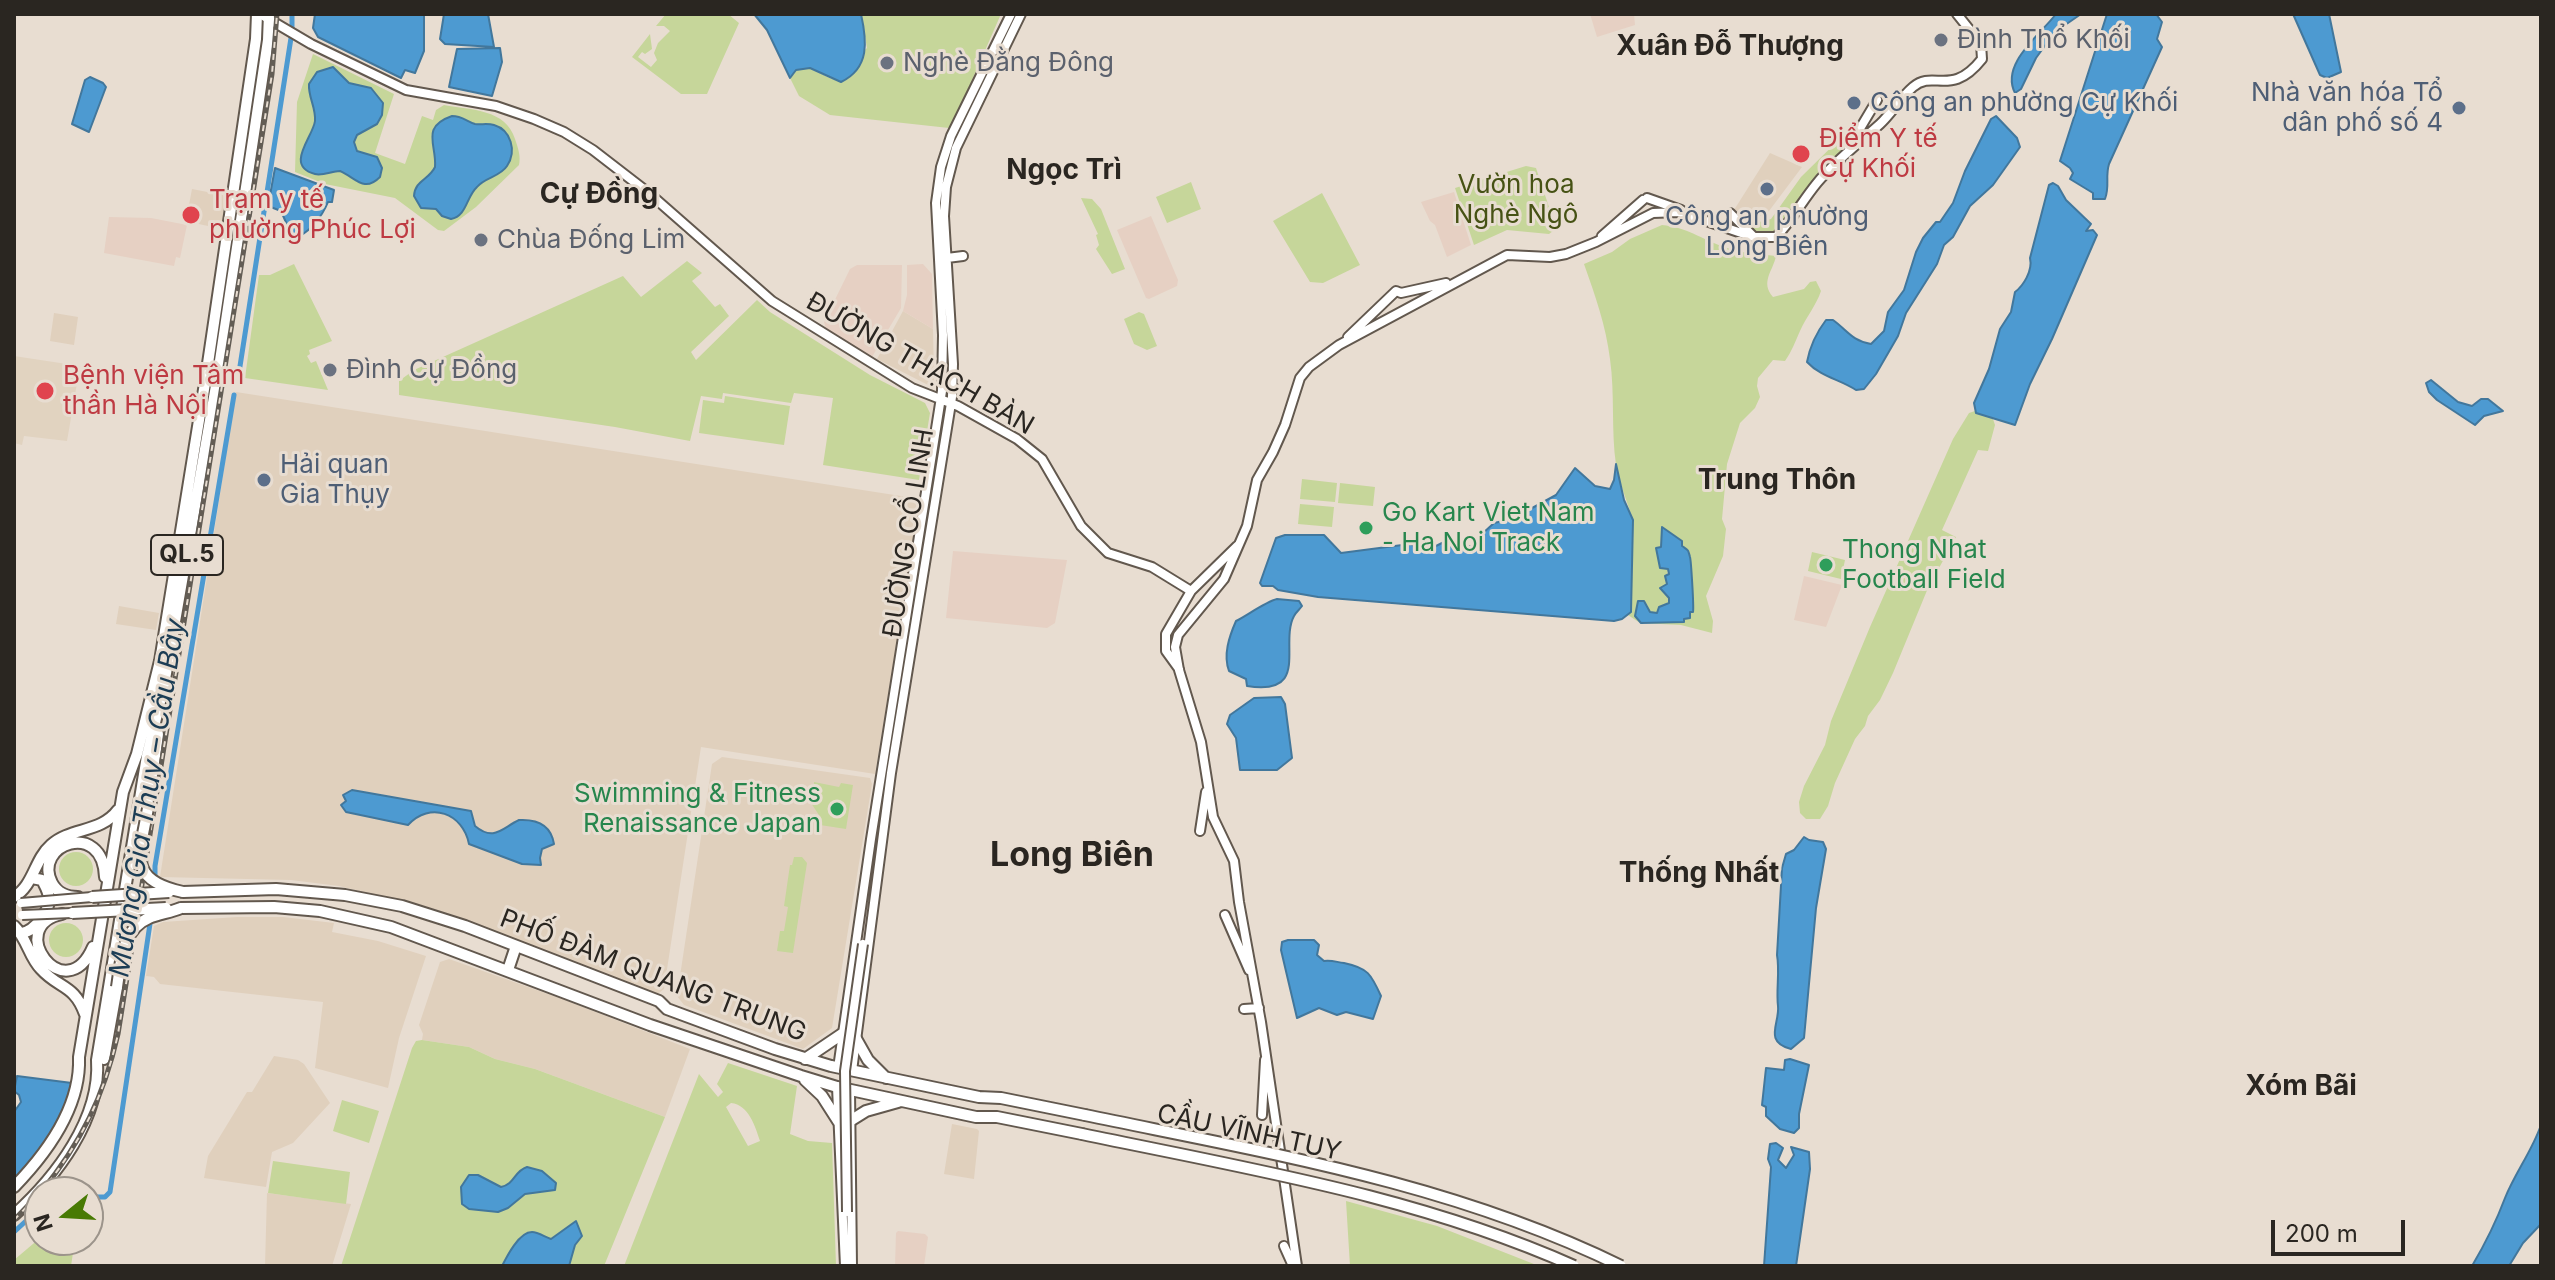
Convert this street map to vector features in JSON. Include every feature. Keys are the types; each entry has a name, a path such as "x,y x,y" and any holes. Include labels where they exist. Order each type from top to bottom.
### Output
{"highway":[{"name":"QL.5","path":"14,1215 49,1179 66,1154 86,1118 99,1080 97,1060 147,756 164,685 264,16"},
{"name":"QL.5","path":"14,1187 35,1165 56,1133 80,1075 79,1057 123,792 156,684 197,467"},
{"path":"164,685 141,852 144,873 158,885 183,892"},
{"path":"16,901 53,843 106,822 118,809 123,792"},
{"name":"PHỐ ĐÀM QUANG TRUNG","path":"105,894 103,861 90,846 81,842 64,845 52,856 49,866 52,882 69,897 234,888 312,892 402,906 516,946 659,1001 667,1009 805,1059 979,1097"},
{"path":"32,878 42,880 49,900 33,929 18,930 39,968 77,996 85,1020"},
{"name":"PHỐ ĐÀM QUANG TRUNG","path":"72,913 274,907 335,913 396,929 650,1025 801,1076 837,1087 976,1117"},
{"path":"80,1075 99,1080 122,953 133,929 153,916 181,908"},
{"path":"72,913 53,916 43,925 38,938 40,954 50,966 63,970 79,966 89,955 102,914"},
{"path":"508,970 516,946"},
{"path":"805,1059 835,1042 842,1034"},
{"path":"855,1037 868,1060 888,1079"},
{"path":"801,1076 822,1096 838,1121"},
{"name":"CẦU VĨNH TUY","path":"979,1097 999,1104 1085,1115 1420,1188 1544,1231 1621,1266"},
{"path":"850,1121 866,1111 900,1101"},
{"name":"CẦU VĨNH TUY","path":"1032,1107 1418,1194 1542,1237 1606,1266"},
{"name":"CẦU VĨNH TUY","path":"976,1117 1362,1193 1476,1227 1574,1266"},
{"name":"CẦU VĨNH TUY","path":"1028,1126 1081,1141 1361,1199 1474,1233 1558,1266"}],"main road":[{"name":"ĐƯỜNG CỔ LINH","path":"838,1068 940,399 943,362 936,203 941,167 951,136 1011,14"},
{"name":"ĐƯỜNG CỔ LINH","path":"852,1071 871,918 930,519 951,403 953,364 944,202 949,169 956,148 1021,14"},
{"path":"1596,242 1645,199 1753,237 1776,237 1818,182 1882,122 1914,86 1923,82 1954,81 1982,59 1981,44 1957,14"},
{"name":"ĐƯỜNG THẠCH BÀN","path":"264,16 406,90 496,106 564,132 650,194 772,301 890,376 1002,429 1042,459 1081,526 1108,553 1160,571 1191,591"},
{"path":"1843,156 1877,100"},
{"path":"1339,345 1512,254 1550,257 1566,254 1653,213 1680,212 1696,218"},
{"path":"1730,213 1753,237"},
{"path":"947,258 963,256"},
{"path":"1295,1266 1267,1055 1234,861 1213,817 1200,725 1179,670 1175,647 1178,635 1224,579 1251,513 1257,480 1285,425 1300,378 1396,291 1401,293 1459,280"},
{"path":"1179,670 1169,658 1165,639 1191,591 1241,542"},
{"path":"1200,831 1207,784"},
{"path":"16,901 92,897"},
{"path":"18,915 72,913"},
{"path":"860,915 863,944"},
{"path":"1225,915 1254,983"},
{"path":"848,1243 845,1071 863,944 871,918"},
{"path":"1244,1009 1259,1008"},
{"path":"842,1034 855,1037"},
{"path":"1262,1115 1263,1067 1267,1055"},
{"path":"837,1087 852,1266"},
{"path":"845,1266 850,1090"},
{"path":"838,1121 850,1121"},
{"path":"1284,1246 1295,1266"}],"shaded area":[{"path":"1590,14 1634,14 1635,25 1597,37"},
{"name":"Công an phường Long Biên","path":"1770,153 1802,167 1766,215 1756,217 1734,210"},
{"path":"192,189 228,196 222,229 194,223 196,212 188,210"},
{"path":"1454,192 1471,245 1447,257 1435,225 1421,202"},
{"path":"1151,216 1178,280 1177,286 1149,299 1117,230"},
{"path":"109,217 151,218 187,225 180,258 176,257 174,266 104,253"},
{"path":"923,264 932,274 933,329 903,311 907,295 907,265"},
{"path":"857,265 902,265 901,308 872,357 826,329 824,322 850,269"},
{"path":"903,311 933,329 934,382 928,385 877,359"},
{"path":"54,313 78,317 74,345 50,341"},
{"name":"Bệnh viện Tâm thần Hà Nội","path":"14,356 80,366 67,441 24,436 22,445 14,443"},
{"path":"236,392 920,499 875,774 701,747 664,989 655,996 433,909 339,886 291,880 160,877"},
{"path":"953,551 1067,560 1055,623 1047,628 946,618"},
{"path":"1804,576 1842,585 1826,627 1794,620"},
{"path":"119,606 159,613 156,630 116,624"},
{"path":"722,757 870,778 872,784 832,1028 803,1049 684,1005 677,996 712,764"},
{"path":"283,917 334,923 332,932 378,941 426,956 399,1038 388,1088 315,1068 323,1002 160,984 154,977 146,976 154,926 163,922"},
{"path":"449,959 690,1049 665,1117 535,1069 495,1059 469,1047 422,1040 419,1025 440,962"},
{"path":"274,1056 304,1064 330,1103 293,1143 272,1152 266,1187 204,1178 208,1156 247,1092 252,1092"},
{"path":"952,1124 979,1131 974,1179 944,1174"},
{"path":"267,1193 351,1204 332,1266 265,1266"},
{"path":"898,1231 928,1237 924,1266 895,1266"}],"green space":[{"path":"666,14 728,14 739,23 707,94 681,94 632,57 650,34 652,49 638,57 651,67 657,60 654,53 658,43 670,31 664,26 656,26"},
{"path":"861,14 1001,14 949,128 830,115 799,96 790,78 796,70 809,68 832,79 867,48"},
{"path":"313,54 394,94 375,153 405,164 422,116 433,120 436,110 444,105 476,110 504,122 515,139 519,165 476,207 444,231 438,230 395,198 325,184 295,172 297,102"},
{"path":"1866,113 1844,152 1773,235 1755,236 1736,216 1759,222 1771,219 1801,177"},
{"name":"Vườn hoa Nghè Ngô","path":"1526,166 1536,168 1554,222 1553,231 1549,234 1507,230 1474,245 1455,188"},
{"path":"1191,182 1201,209 1167,223 1156,197"},
{"path":"1322,193 1360,265 1323,283 1310,282 1273,221"},
{"path":"1081,198 1092,199 1101,209 1125,269 1112,274 1096,249 1099,245 1098,234"},
{"path":"1662,225 1679,228 1730,249 1776,256 1767,281 1773,297 1804,289 1810,282 1816,281 1821,291 1785,361 1773,360 1758,378 1760,397 1755,408 1740,423 1727,464 1722,519 1726,529 1723,556 1706,596 1713,621 1712,633 1681,625 1640,623 1628,615 1633,525 1616,465 1608,347 1584,264 1612,252 1630,239","holes":["1662,528 1682,541 1681,547 1691,560 1693,611 1671,620 1646,621 1647,605 1650,612 1657,613 1660,606 1669,604 1670,598 1665,594 1668,569 1660,567 1656,548 1660,548"]},
{"path":"687,261 702,273 692,281 715,307 720,304 729,316 691,352 696,360 757,300 770,312 870,375 925,403 930,413 919,480 823,465 833,398 794,393 791,403 723,393 722,399 701,396 690,441 399,395 399,381 414,370 623,276 641,297"},
{"path":"294,264 332,341 309,350 307,356 311,363 316,361 328,390 245,378 259,275 270,275"},
{"path":"1139,312 1144,314 1157,346 1147,350 1134,344 1124,319"},
{"path":"725,396 790,406 784,445 699,433 703,400 724,403"},
{"path":"1975,411 1993,419 1995,425 1988,451 1978,450 1942,530 1956,537 1928,588 1880,700 1855,739 1828,806 1820,819 1806,819 1800,813 1799,802 1804,786 1825,745 1831,721 1870,627 1953,439 1969,413"},
{"path":"1302,479 1337,483 1335,502 1300,499"},
{"path":"1340,483 1375,487 1373,506 1338,503"},
{"path":"1300,504 1334,507 1332,527 1298,524"},
{"name":"Thong Nhat Football Field","path":"1812,552 1845,560 1841,579 1808,571"},
{"path":"814,782 839,787 841,783 853,785 846,829 820,825 821,818 809,800 810,785"},
{"path":"76,852 88,857 93,869 88,881 76,886 64,881 59,869 64,857"},
{"path":"794,857 802,857 807,863 793,953 777,951 780,931 784,931 788,907 784,906"},
{"path":"66,923 78,928 83,940 78,952 66,957 54,952 49,940 54,928"},
{"path":"416,1041 469,1047 495,1059 535,1069 665,1117 604,1266 341,1266 412,1048"},
{"path":"728,1063 797,1086 790,1134 808,1141 832,1143 836,1266 624,1266 699,1074 718,1097 723,1092 717,1084","holes":["731,1103 750,1117 760,1141 748,1146 726,1107"]},
{"path":"342,1100 379,1111 369,1143 333,1131"},
{"path":"273,1161 350,1172 346,1204 268,1193"},
{"path":"1346,1201 1437,1226 1539,1266 1350,1266"},
{"path":"24,1252 24,1256 73,1256 71,1266 14,1266 14,1260"}],"water":[{"path":"315,14 424,14 424,51 415,73 405,70 401,78 318,37 313,28"},
{"path":"444,14 488,14 494,47 445,44 440,39"},
{"path":"754,14 861,14 865,44 862,61 841,82 810,68 796,70 790,78 767,30"},
{"path":"2056,14 2081,14 2055,32 2036,58 2021,89 2015,93 2012,82 2017,61"},
{"path":"2107,14 2156,14 2162,22 2157,39 2162,47 2109,164 2105,199 2093,199 2093,193 2070,179 2073,173 2060,161"},
{"path":"2293,14 2329,14 2341,72 2327,78 2320,75"},
{"path":"500,48 502,62 492,96 449,87 457,49"},
{"path":"333,67 349,83 371,88 383,103 377,124 357,135 354,142 357,151 377,157 382,168 380,177 369,184 360,183 340,171 315,174 302,165 303,150 315,121 309,84 317,72"},
{"path":"90,77 106,87 89,132 72,124 85,80"},
{"path":"452,116 475,124 491,124 505,131 511,142 512,154 504,170 480,184 460,214 451,219 442,216 436,209 421,208 414,196 417,187 435,167 433,131 442,120"},
{"path":"1996,116 2017,138 2020,147 1993,185 1970,206 1953,237 1944,245 1937,264 1906,313 1898,336 1876,374 1864,389 1856,390 1812,367 1807,362 1810,351 1826,320 1833,320 1864,343 1871,344 1884,331 1888,312 1904,290 1923,238 1936,222 1940,222 1953,203 1965,171 1991,119"},
{"path":"275,168 334,190 332,202 328,202 314,225 292,239 281,211 268,206"},
{"path":"2053,183 2091,224 2086,231 2093,230 2097,235 2030,384 2015,425 1976,413 1974,403 1989,369 2000,329 2011,312 2015,292 2029,273 2049,185"},
{"path":"2431,380 2458,402 2472,406 2481,399 2488,399 2503,411 2484,416 2475,425 2429,392 2426,383"},
{"path":"1616,464 1624,500 1633,520 1631,612 1622,619 1614,621 1318,597 1278,590 1260,583 1276,538 1285,535 1324,535 1341,553 1410,544 1426,551 1444,542 1479,548 1482,546 1482,534 1494,523 1512,519 1556,495 1575,468 1595,486 1610,489"},
{"path":"1662,527 1682,541 1682,546 1689,552 1693,612 1684,622 1641,623 1635,616 1638,601 1644,601 1650,612 1657,613 1659,607 1669,603 1669,598 1660,588 1667,584 1665,576 1669,574 1668,569 1660,568 1656,548 1661,547"},
{"path":"1277,599 1299,601 1302,606 1290,627 1286,676 1279,683 1267,687 1247,686 1246,679 1229,671 1227,665 1231,633 1236,621"},
{"path":"1281,697 1285,704 1292,758 1277,770 1240,770 1236,738 1227,724 1230,715 1254,698"},
{"path":"352,790 471,811 475,826 488,833 498,832 519,820 532,821 542,824 550,832 554,844 542,849 541,865 522,864 469,844 460,825 444,814 426,813 408,825 346,812 341,805 346,801 343,795"},
{"path":"1804,837 1823,842 1826,849 1816,908 1804,1038 1791,1049 1782,1046 1775,1037 1782,868 1786,854 1794,850"},
{"path":"1314,940 1319,945 1317,955 1324,961 1352,965 1368,973 1381,996 1373,1019 1346,1012 1337,1015 1319,1008 1297,1018 1281,950 1282,942"},
{"path":"1785,1060 1809,1065 1799,1128 1794,1133 1780,1129 1766,1116 1766,1107 1762,1105 1766,1068 1784,1070"},
{"path":"17,1076 72,1083 56,1125 14,1186 14,1112 21,1102 14,1091"},
{"path":"2541,1125 2541,1224 2523,1243 2509,1266 2472,1266 2490,1233"},
{"path":"1776,1143 1783,1148 1778,1160 1786,1168 1794,1155 1791,1147 1809,1152 1810,1169 1796,1266 1764,1266 1771,1167 1768,1159 1770,1144"},
{"path":"527,1167 542,1171 556,1183 555,1190 525,1194 498,1212 469,1209 462,1204 461,1187 469,1175 478,1175 501,1187"},
{"path":"576,1221 582,1236 575,1245 569,1266 502,1266 514,1245 527,1233 534,1232 551,1239"}],"waterway":[{"path":"292,14 292,29"},
{"path":"238,379 291,38"},
{"name":"Mương Gia Thụy – Cầu Bây","path":"155,883 155,866 234,395"},
{"name":"Mương Gia Thụy – Cầu Bây","path":"104,1197 110,1192 151,917"},
{"name":"Mương Gia Thụy – Cầu Bây","path":"14,1232 24,1223"}],"railway":[{"path":"53,1176 89,1118 106,1078 118,1034 272,74 277,14"},
{"path":"14,1220 24,1210"}],"place":[{"name":"Đình Thổ Khối","path":"1941,40"},
{"name":"Nghè Đằng Đông","path":"887,63"},
{"name":"Công an phường Cự Khối","path":"1854,103"},
{"name":"Nhà văn hóa Tổ dân phố số 4","path":"2459,108"},
{"name":"Điểm Y tế Cự Khối","path":"1801,154"},
{"name":"Công an phường Long Biên","path":"1767,189"},
{"name":"Trạm y tế phường Phúc Lợi","path":"191,215"},
{"name":"Chùa Đống Lim","path":"481,240"},
{"name":"Đình Cự Đồng","path":"330,370"},
{"name":"Bệnh viện Tâm thần Hà Nội","path":"45,391"},
{"name":"Hải quan Gia Thụy","path":"264,480"},
{"name":"Go Kart Viet Nam - Ha Noi Track","path":"1366,528"},
{"name":"Thong Nhat Football Field","path":"1826,565"},
{"name":"Swimming & Fitness Renaissance Japan","path":"837,809"}],"district":[{"name":"Xuân Đỗ Thượng","path":"1730,47"},
{"name":"Ngọc Trì","path":"1064,171"},
{"name":"Cự Đồng","path":"599,195"},
{"name":"Trung Thôn","path":"1777,481"},
{"name":"Long Biên","path":"1072,856"},
{"name":"Thống Nhất","path":"1699,874"},
{"name":"Xóm Bãi","path":"2301,1087"}]}
